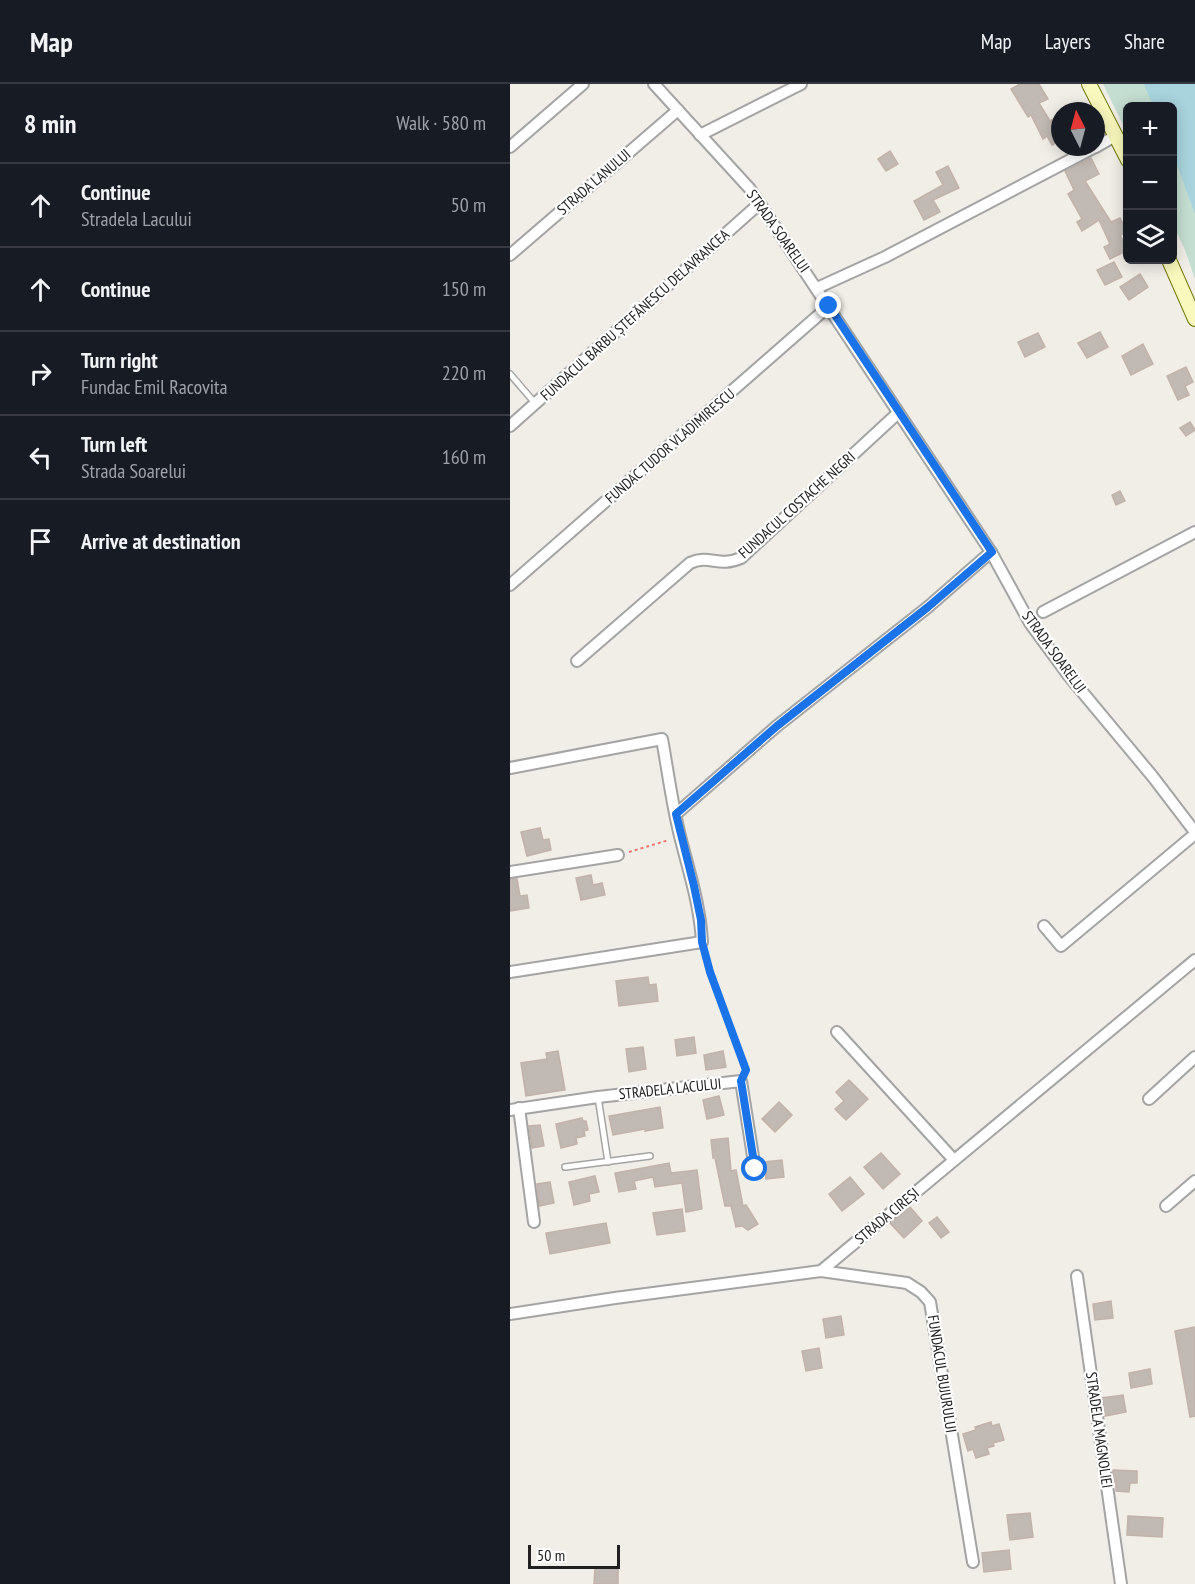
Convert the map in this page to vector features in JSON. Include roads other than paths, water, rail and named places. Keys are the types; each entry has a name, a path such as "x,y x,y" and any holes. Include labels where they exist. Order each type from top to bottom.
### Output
{"main road":[{"path":"1089,84 1126,156"},
{"path":"1171,264 1195,319"}],"street":[{"path":"510,147 583,84"},
{"name":"STRADA SOARELUI","path":"654,84 750,189 992,552 1030,623 1069,676 1154,777 1195,833"},
{"path":"699,135 801,84"},
{"name":"STRADA LANULUI","path":"510,255 678,110"},
{"path":"1105,142 1115,136"},
{"path":"817,288 885,257 1079,156"},
{"name":"FUNDACUL BARBU ȘTEFĂNESCU DELAVRANCEA","path":"510,426 759,204"},
{"name":"FUNDAC TUDOR VLADIMIRESCU","path":"510,585 829,306"},
{"name":"FUNDACUL COSTACHE NEGRI","path":"577,661 690,563 699,559 728,563 741,558 898,413"},
{"path":"1043,612 1195,532"},
{"path":"676,814 777,726 928,607 992,552"},
{"path":"510,768 662,740 680,836 701,920 702,942 510,972"},
{"path":"1044,926 1061,946 1195,833"},
{"path":"510,872 618,855"},
{"name":"STRADA CIREȘI","path":"821,1271 1195,960"},
{"path":"837,1032 954,1160"},
{"path":"1149,1099 1195,1057"},
{"name":"STRADELA LACULUI","path":"514,1109 741,1081 755,1169"},
{"path":"514,1109 534,1222"},
{"path":"1166,1206 1195,1181"},
{"path":"510,1314 821,1271"},
{"name":"FUNDACUL BUJURULUI","path":"821,1271 907,1283 921,1292 930,1302 973,1562"},
{"name":"STRADELA MAGNOLIEI","path":"1077,1276 1120,1584"}],"lane":[{"path":"510,374 536,404"},
{"path":"598,1097 608,1162"},
{"path":"566,1167 650,1156"}],"water":[{"path":"1144,84 1195,84 1195,214 1177,165 1177,102 1151,102"}]}
